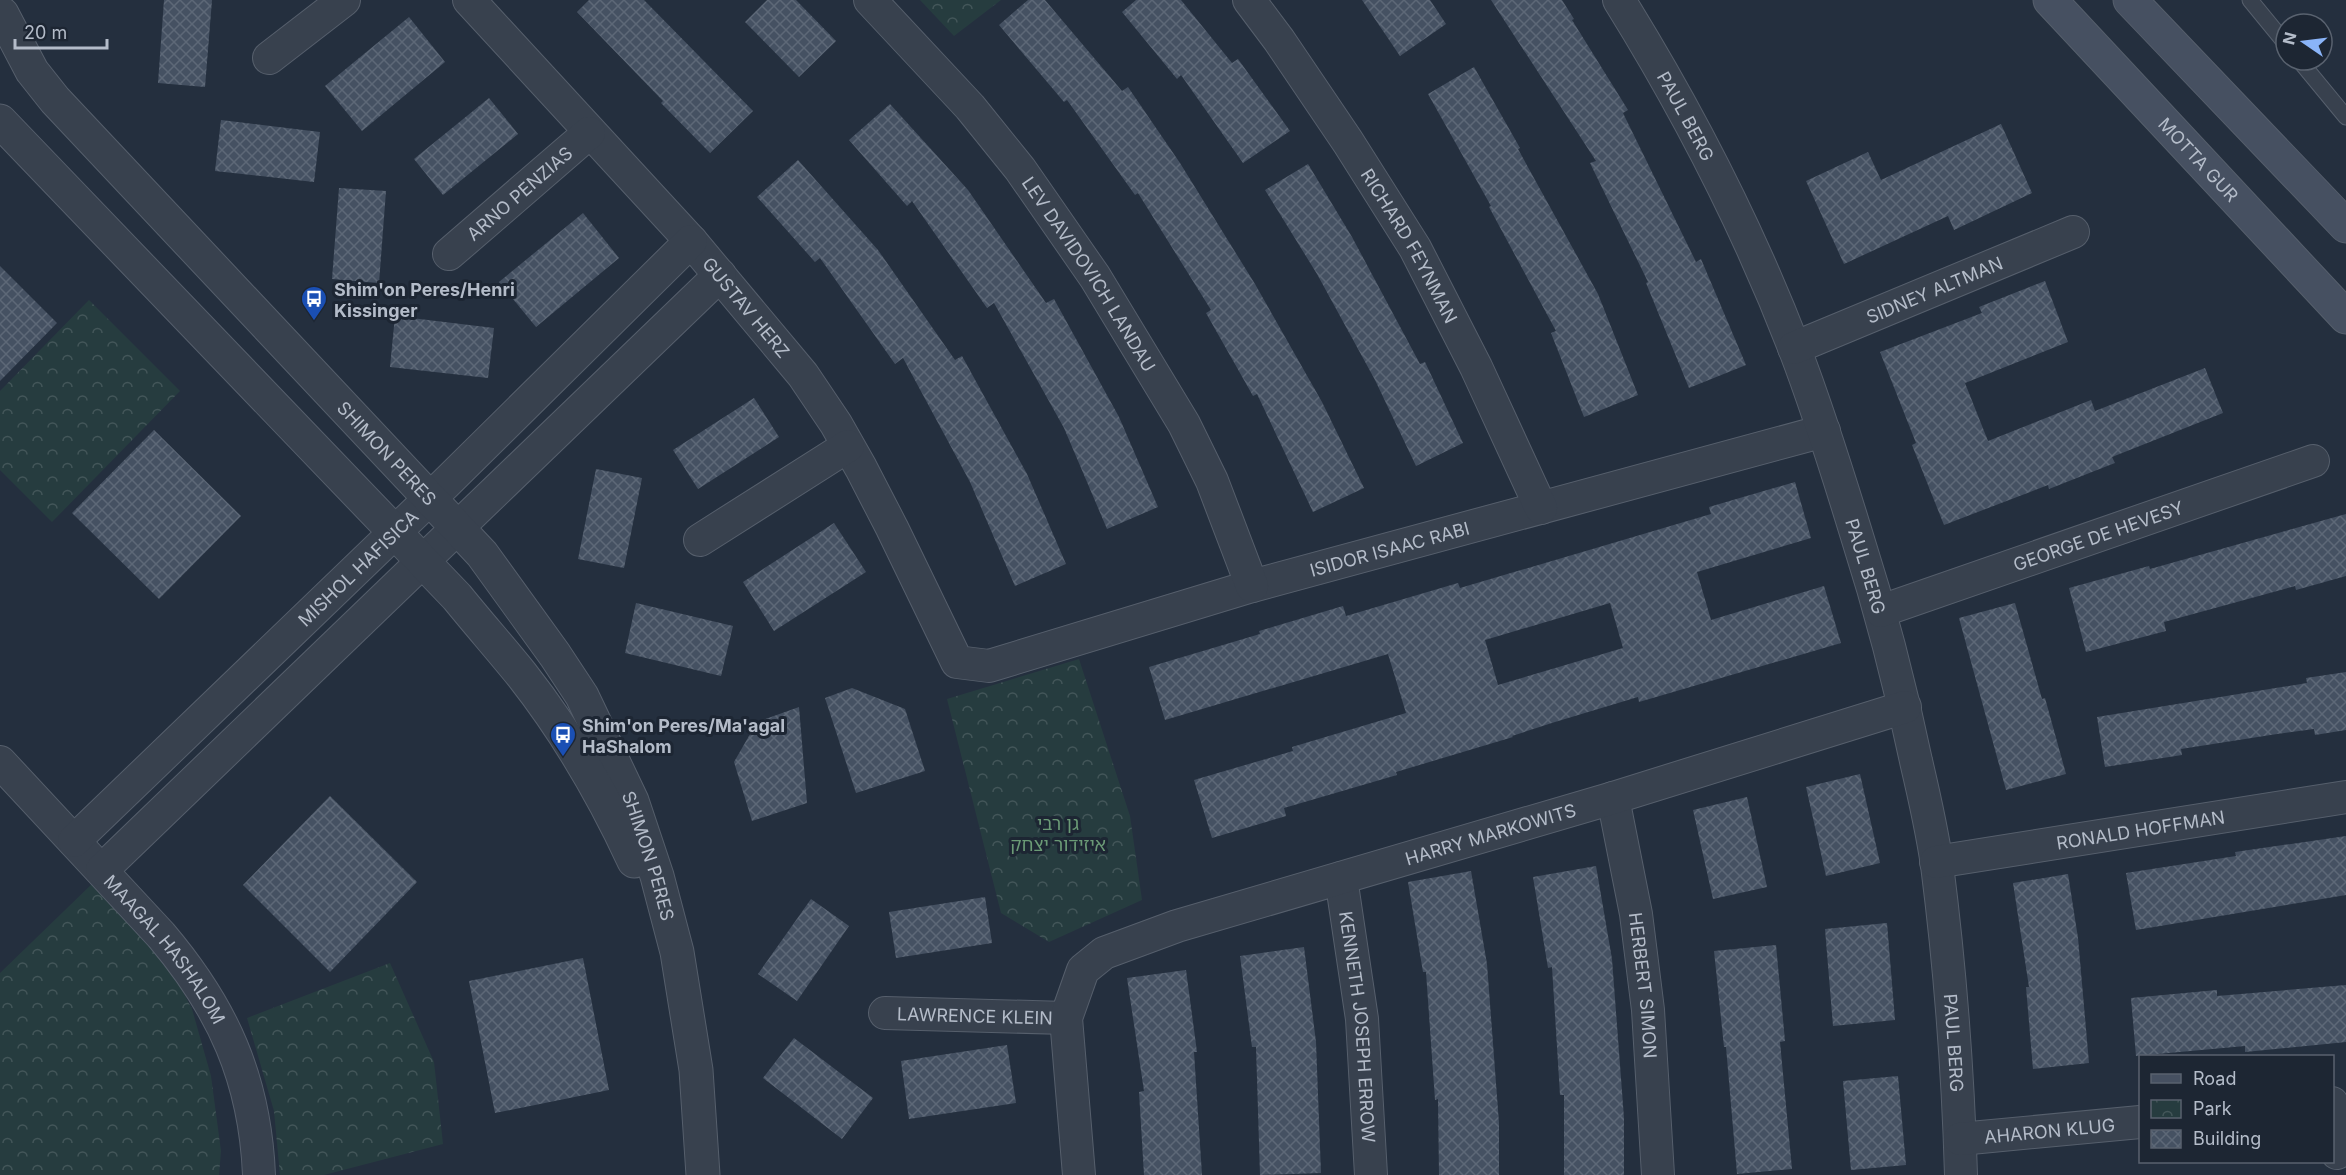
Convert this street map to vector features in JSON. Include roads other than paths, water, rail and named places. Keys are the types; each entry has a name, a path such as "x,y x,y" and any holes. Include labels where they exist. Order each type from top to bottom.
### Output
{"main road":[{"name":"MOTTA GUR","path":"2050,0 2346,317"},
{"path":"2130,0 2346,226"}],"street":[{"path":"269,58 344,0"},
{"name":"GUSTAV HERZ","path":"469,0 589,133 691,241 802,375 848,446 892,528 957,662"},
{"name":"LEV DAVIDOVICH LANDAU","path":"870,0 970,107 1020,169 1095,278 1184,424 1212,481 1252,586"},
{"name":"RICHARD FEYNMAN","path":"1249,0 1279,40 1415,248 1476,367 1541,508"},
{"name":"PAUL BERG","path":"1619,0 1661,67 1702,142 1794,348 1824,431 1881,610 1905,707 1936,862 1949,984 1961,1175"},
{"name":"SHIMON PERES","path":"1,11 32,71 55,100 482,554 582,696 632,801 657,876 677,952 696,1070 703,1175"},
{"name":"SHIMON PERES","path":"0,121 396,532 523,676 568,741 623,838 677,952"},
{"name":"ARNO PENZIAS","path":"449,254 589,133"},
{"name":"SIDNEY ALTMAN","path":"1794,348 2073,232"},
{"name":"MISHOL HAFISICA","path":"74,841 430,499 691,241"},
{"path":"102,870 720,275"},
{"name":"ISIDOR ISAAC RABI","path":"957,662 989,666 1252,586 1824,431"},
{"path":"700,540 848,446"},
{"name":"GEORGE DE HEVESY","path":"1881,610 2313,460"},
{"name":"HARRY MARKOWITS","path":"1066,1018 1083,970 1104,953 1177,926 1613,798 1905,707"},
{"name":"MAAGAL HASHALOM","path":"0,762 179,956 210,1002 242,1071 257,1138 259,1175"},
{"name":"RONALD HOFFMAN","path":"1936,862 2346,797"},
{"name":"HERBERT SIMON","path":"1613,798 1636,914 1648,1010 1658,1175"},
{"name":"KENNETH JOSEPH ERROW","path":"1341,878 1362,1019 1371,1175"},
{"name":"LAWRENCE KLEIN","path":"885,1013 1066,1018"},
{"path":"1066,1018 1079,1175"},
{"path":"2337,1102 2337,1153"},
{"name":"AHARON KLUG","path":"1960,1139 2139,1122"}],"lane":[{"path":"2250,0 2274,29"},
{"path":"2310,72 2346,117"}],"place":[{"name":"Shim'on Peres/Henri Kissinger","path":"314,322"},
{"name":"Shim'on Peres/Ma'agal HaShalom","path":"563,758"}],"park label":[{"name":"גן רבי איזידור יצחק","path":"1058,833"}]}
